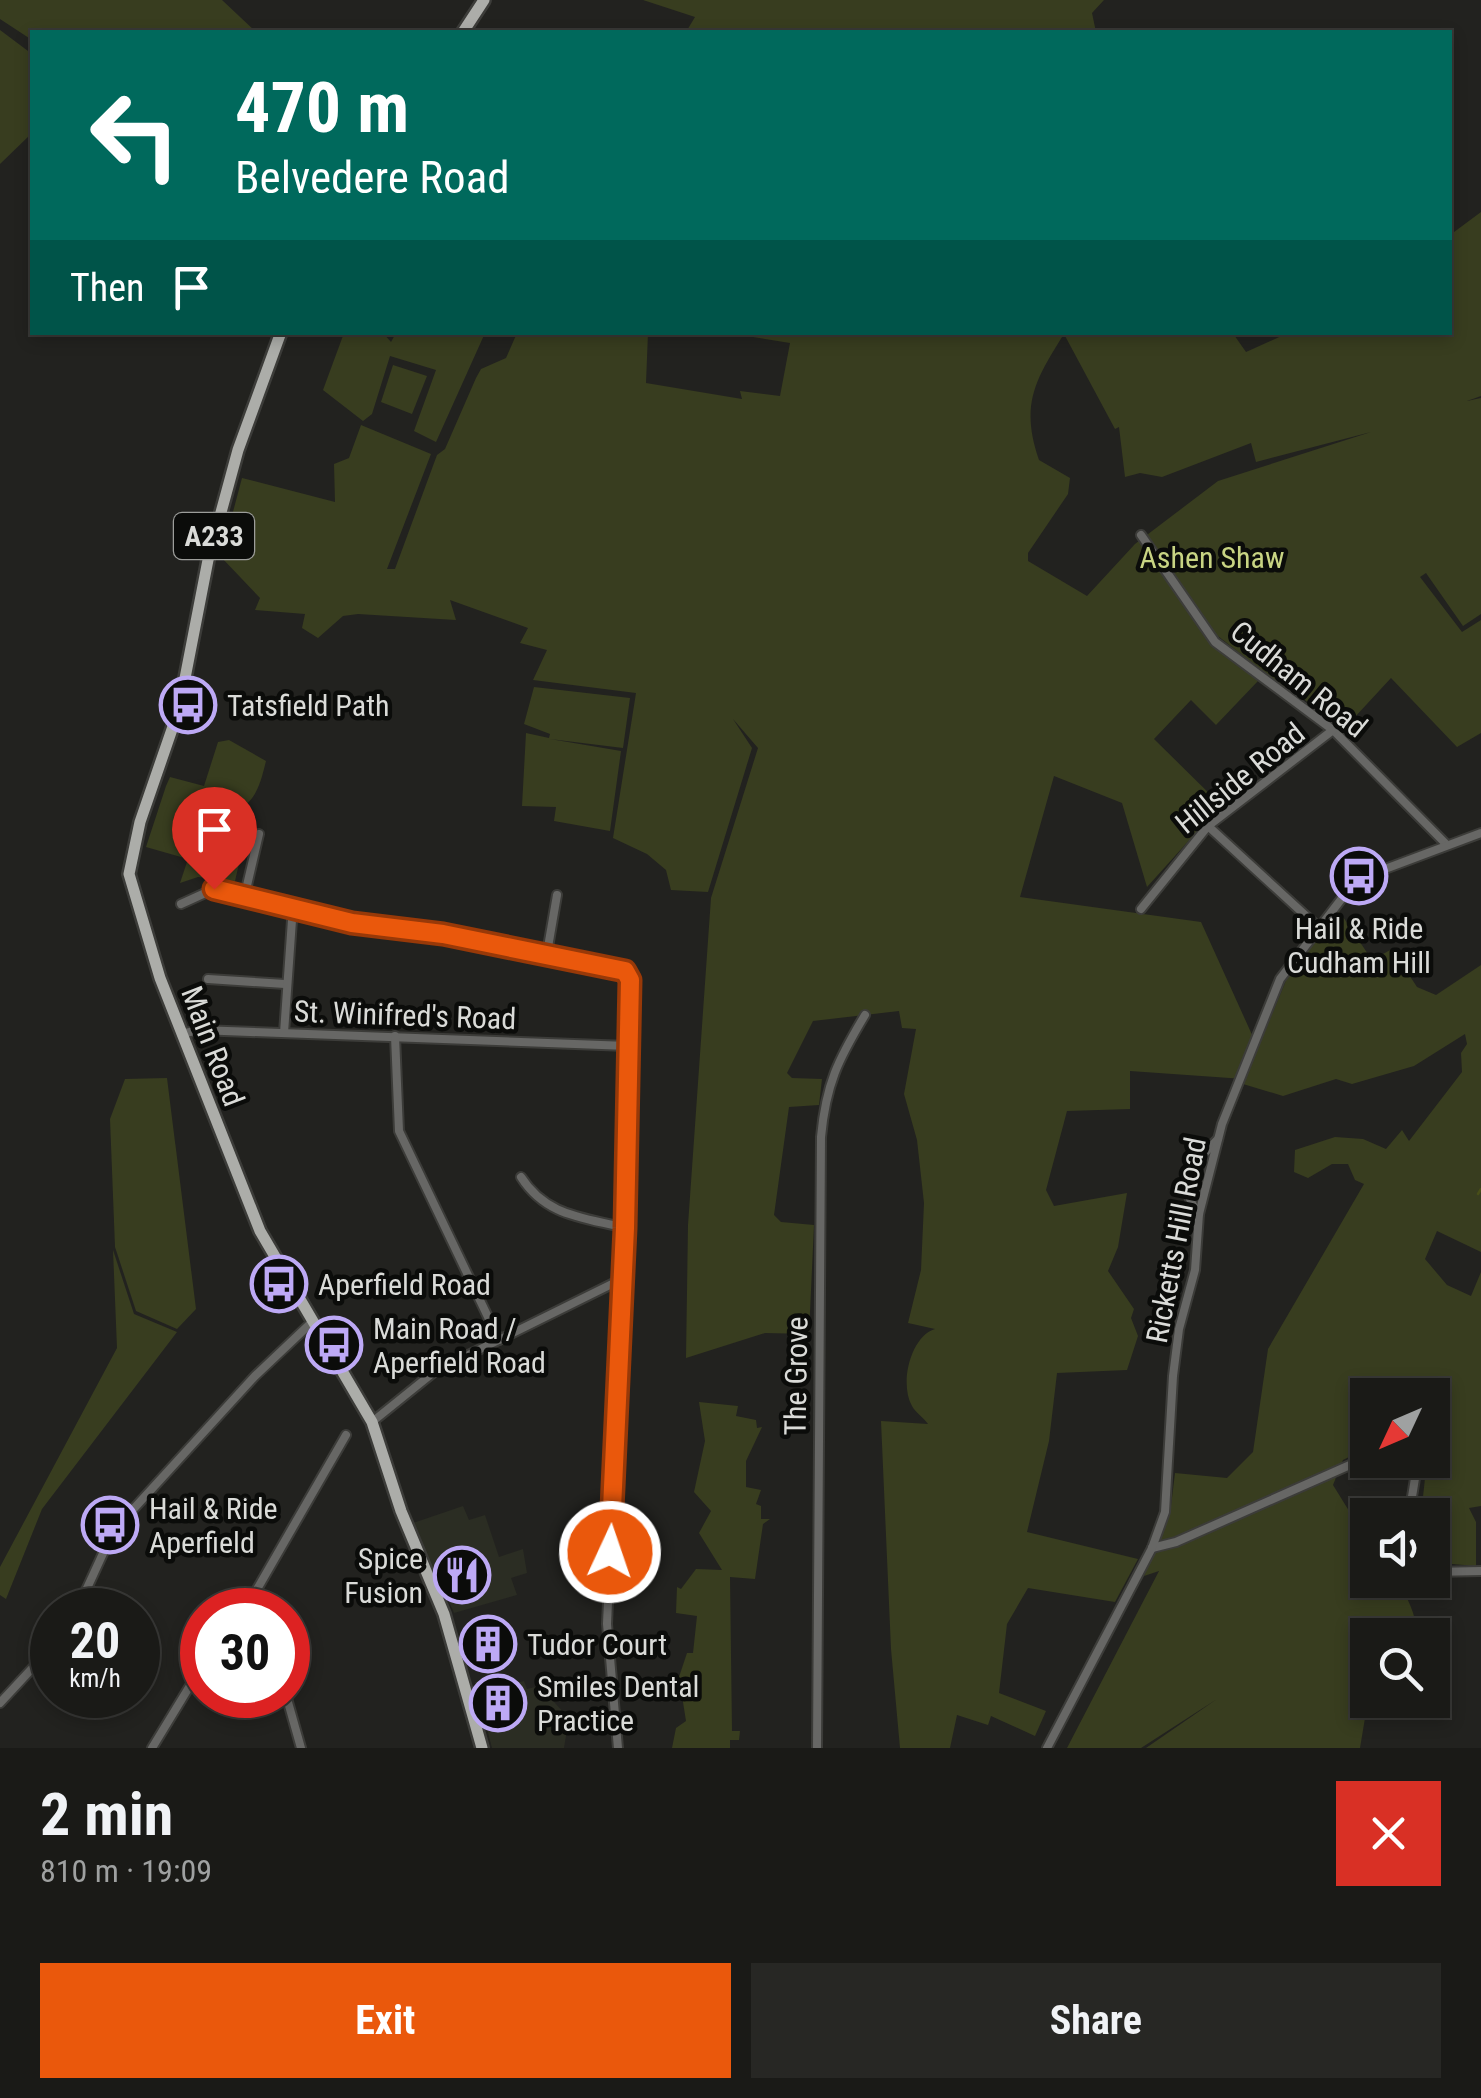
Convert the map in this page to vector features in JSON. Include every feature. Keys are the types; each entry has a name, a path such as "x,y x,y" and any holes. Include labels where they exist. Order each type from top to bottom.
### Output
{"main road":[{"path":"464,30 484,0"},
{"name":"Main Road","path":"280,335 238,450 208,560 179,709 130,861 138,914 181,1034 260,1230 372,1422 402,1511 444,1614 482,1748"}],"street":[{"name":"Cudham Road","path":"1141,535 1215,642 1333,730 1445,844"},
{"name":"Hillside Road","path":"1141,909 1208,826 1333,730"},
{"path":"1208,826 1317,926"},
{"path":"245,894 259,834"},
{"name":"Ricketts Hill Road","path":"1046,1748 1152,1548 1166,1512 1173,1376 1179,1329 1195,1270 1199,1214 1218,1139 1280,979 1346,893 1385,869 1481,834"},
{"path":"182,904 214,889 245,894 352,923 619,968 630,980 625,1228 607,1624 618,1748"},
{"path":"546,953 556,895"},
{"path":"284,1032 293,906"},
{"path":"208,979 285,984"},
{"name":"The Grove","path":"818,1748 821,1137 825,1092 834,1067 865,1015"},
{"name":"St. Winifred's Road","path":"181,1034 199,1030 284,1032 628,1046"},
{"path":"394,1036 398,1131 498,1340"},
{"path":"1199,1214 1188,1200 1186,1185 1191,1166 1218,1139"},
{"path":"522,1177 536,1200 553,1209 625,1228"},
{"path":"372,1422 434,1372 622,1279"},
{"path":"87,1588 111,1536 128,1515 255,1376 312,1323"},
{"path":"258,1588 346,1436"},
{"path":"1152,1548 1176,1542 1350,1465"},
{"path":"1450,1571 1481,1570"},
{"path":"0,1702 30,1670"},
{"path":"152,1748 180,1702"},
{"path":"293,1718 302,1748"}],"shaded area":[{"path":"463,1506 469,1520 485,1515 499,1557 523,1549 527,1573 511,1578 517,1595 454,1613 413,1523"},
{"path":"502,1680 504,1686 524,1681 527,1689 539,1686 569,1718 564,1748 492,1748 475,1682"}],"green space":[{"path":"0,0 222,0 254,30 30,30 30,39 0,19"},
{"path":"643,0 1104,0 1092,13 1096,30 687,30 695,17"},
{"path":"0,30 30,52 30,135 0,164"},
{"name":"Ashen Shaw","path":"1481,212 1481,396 1467,401 1481,398 1481,614 1463,626 1426,573 1420,577 1462,632 1481,620 1481,733 1457,747 1391,678 1342,731 1287,685 1284,688 1214,633 1208,639 1213,645 1258,681 1216,725 1191,700 1154,739 1221,805 1147,887 1122,803 1054,776 1020,897 1201,922 1258,1048 1287,978 1337,908 1372,960 1392,949 1417,987 1436,995 1481,965 1481,1252 1437,1231 1425,1259 1447,1285 1471,1296 1481,1272 1481,1506 1469,1508 1476,1522 1476,1566 1452,1564 1450,1498 1423,1498 1425,1478 1450,1478 1450,1378 1350,1378 1350,1456 1343,1460 1333,1485 1350,1512 1350,1598 1407,1598 1415,1618 1350,1618 1350,1718 1365,1718 1360,1748 1146,1748 1217,1699 1141,1748 1067,1748 1159,1571 1144,1576 1170,1514 1175,1473 1227,1478 1253,1452 1268,1349 1364,1184 1355,1180 1348,1164 1332,1164 1308,1178 1294,1172 1295,1150 1335,1137 1363,1139 1386,1149 1402,1130 1409,1141 1462,1072 1461,1053 1467,1044 1465,1034 1414,1066 1352,1084 1336,1079 1283,1096 1243,1084 1244,1079 1130,1071 1130,1109 1067,1111 1046,1190 1054,1206 1127,1193 1118,1247 1108,1271 1134,1309 1131,1318 1138,1336 1127,1370 1057,1373 1049,1441 1027,1532 1138,1559 1115,1602 1028,1588 1007,1624 999,1693 1046,1711 1035,1736 991,1716 988,1725 957,1715 950,1748 900,1748 891,1649 881,1421 928,1424 912,1406 907,1373 919,1341 935,1329 908,1323 921,1270 924,1203 917,1140 904,1094 916,1029 902,1028 899,1011 813,1021 787,1073 792,1078 822,1079 819,1105 789,1107 774,1215 781,1222 814,1225 809,1334 765,1333 686,1358 688,1225 711,898 758,748 733,719 752,748 708,892 671,890 666,870 647,854 613,838 636,693 533,680 547,650 520,643 528,628 450,600 456,620 358,614 343,616 318,638 302,628 305,614 255,610 260,598 221,557 242,478 335,502 334,464 349,458 361,425 431,454 387,569 395,569 437,455 445,449 476,378 481,369 506,358 516,335 648,335 646,383 742,399 740,391 780,396 790,343 740,335 1063,335 1038,380 1031,424 1039,460 1070,478 1068,494 1028,553 1028,561 1087,596 1135,544 1218,481 1371,432 1256,462 1251,443 1162,477 1140,473 1125,477 1119,427 1115,429 1065,335 1234,335 1246,352 1284,335 1452,335 1452,234"},
{"path":"343,335 385,335 391,342 395,335 484,335 436,442 414,431 436,370 390,356 372,414 363,421 323,390"},
{"path":"393,365 427,376 412,414 381,402"},
{"path":"534,687 630,698 623,748 550,739 621,751 610,831 554,821 556,807 522,806 526,733 549,738 550,734 524,724"},
{"path":"229,740 266,761 251,799 237,810 215,816 206,830 244,842 235,881 198,877 180,883 188,859 146,847 166,786 170,777 204,786 218,742"},
{"path":"167,1078 196,1309 177,1329 136,1311 115,1247 110,1119 125,1079"},
{"path":"113,1250 134,1314 177,1332 42,1509 6,1599 0,1595 0,1567 117,1348"},
{"path":"699,1402 738,1406 736,1416 756,1420 757,1428 762,1427 746,1461 746,1487 761,1490 756,1504 761,1506 761,1519 770,1519 763,1524 755,1579 730,1577 732,1731 740,1731 739,1740 730,1740 730,1748 672,1748 676,1728 686,1721 679,1677 687,1653 693,1653 697,1616 676,1613 677,1587 681,1589 696,1569 722,1570 699,1533 711,1511 694,1492 705,1441"}],"waterway":[{"path":"1478,1194 1481,1189"}],"place":[{"name":"Tatsfield Path","path":"188,705"},
{"name":"Hail & Ride Cudham Hill","path":"1359,876"},
{"name":"Aperfield Road","path":"279,1284"},
{"name":"Main Road / Aperfield Road","path":"334,1345"},
{"name":"Hail & Ride Aperfield","path":"110,1525"},
{"name":"Spice Fusion","path":"462,1575"},
{"name":"Tudor Court","path":"488,1644"},
{"name":"Smiles Dental Practice","path":"498,1703"}],"route":[{"path":"214,889 352,923 443,934 625,971 630,980 625,1228 610,1552"}]}
